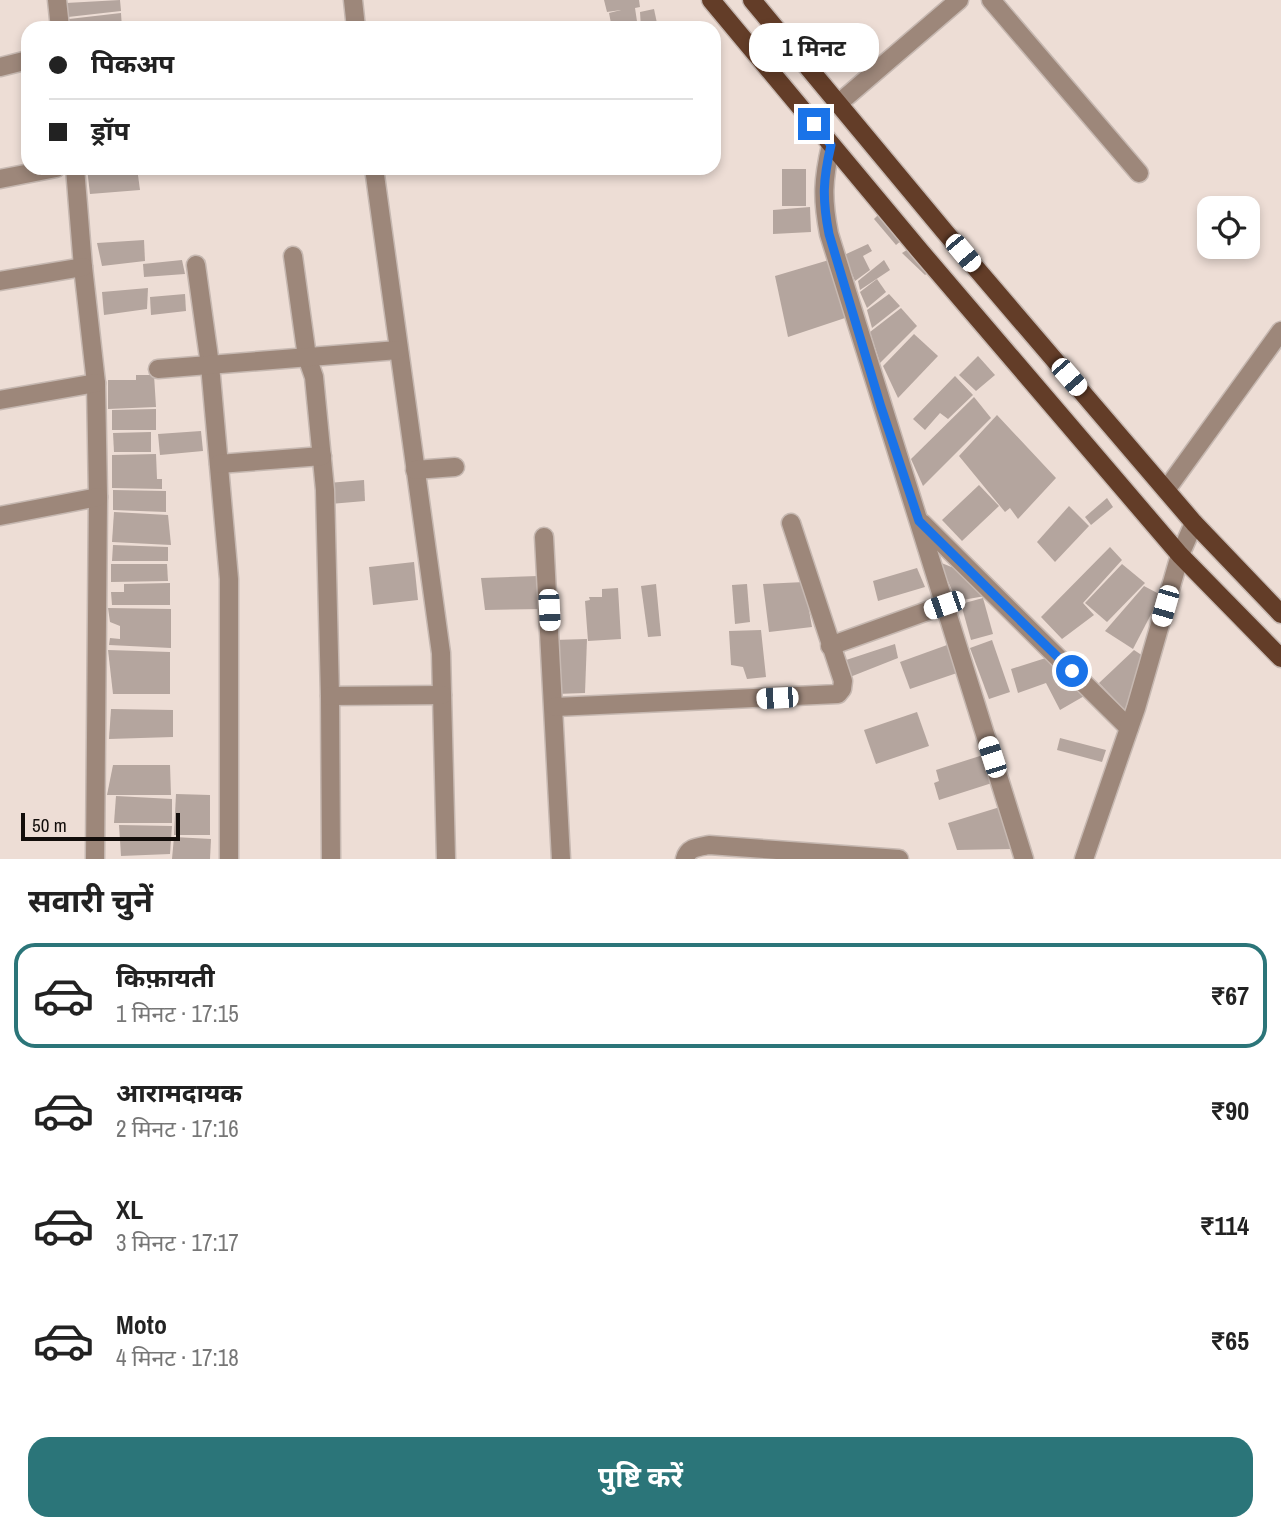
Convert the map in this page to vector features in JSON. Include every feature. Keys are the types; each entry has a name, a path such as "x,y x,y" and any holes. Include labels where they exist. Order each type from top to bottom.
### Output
{"main road":[{"path":"711,0 1180,555 1281,658"},
{"path":"752,0 945,232 1194,523 1281,614"}],"street":[{"path":"57,0 59,21"},
{"path":"353,0 355,21"},
{"path":"839,103 959,0"},
{"path":"991,0 1139,173"},
{"path":"0,67 21,62"},
{"path":"831,145 823,179 823,205 829,234 1024,859"},
{"path":"0,179 21,175"},
{"path":"76,175 96,383 98,497 95,859"},
{"path":"375,175 441,653 446,859"},
{"path":"293,256 307,358 314,377 325,490 331,859"},
{"path":"196,265 210,365 229,579 229,859"},
{"path":"0,281 83,267"},
{"path":"1166,490 1281,331"},
{"path":"159,369 398,350"},
{"path":"0,400 96,383"},
{"path":"219,464 322,456"},
{"path":"415,470 455,467"},
{"path":"0,516 98,497"},
{"path":"919,521 1129,728"},
{"path":"555,707 838,694 843,681 791,523"},
{"path":"1084,859 1129,728 1180,555 1194,523"},
{"path":"544,537 561,859"},
{"path":"830,646 944,605"},
{"path":"330,696 442,695"},
{"path":"685,859 686,854 694,847 709,845 899,859"}],"building":[{"path":"120,0 121,11 68,17 66,3"},
{"path":"604,0 639,0 640,7 635,8 637,21 611,21 609,13 621,10 607,12"},
{"path":"654,9 657,21 641,21 640,12"},
{"path":"121,13 122,21 69,21"},
{"path":"782,169 806,169 806,206 782,206"},
{"path":"88,175 138,175 140,190 90,194"},
{"path":"810,207 811,232 773,234 773,210"},
{"path":"880,213 902,240 896,245 874,219"},
{"path":"144,240 145,261 102,266 97,243"},
{"path":"868,244 872,251 863,256 870,270 855,281 844,255"},
{"path":"910,248 930,272 925,275 902,253"},
{"path":"182,260 185,274 144,277 143,264"},
{"path":"829,260 845,318 788,337 775,276"},
{"path":"884,260 890,270 860,290 858,281"},
{"path":"877,279 886,292 867,308 860,292"},
{"path":"148,288 147,309 104,315 102,292"},
{"path":"185,294 186,311 151,315 150,297"},
{"path":"889,294 900,306 872,328 867,310"},
{"path":"901,308 917,326 880,363 870,332"},
{"path":"914,334 938,356 898,398 883,366"},
{"path":"978,356 995,375 976,391 959,375"},
{"path":"136,375 154,375 156,407 108,409 108,380 136,380"},
{"path":"955,376 973,395 948,419 940,413 925,430 913,419"},
{"path":"974,397 991,418 923,486 911,459"},
{"path":"156,409 156,430 112,430 112,410"},
{"path":"997,415 1056,478 1018,519 1010,508 1005,512 959,456"},
{"path":"201,431 203,451 160,455 158,434"},
{"path":"151,432 151,452 114,452 113,433"},
{"path":"156,454 157,479 162,479 162,489 112,488 112,455"},
{"path":"364,480 365,501 330,504 328,483"},
{"path":"979,485 999,506 962,541 942,520"},
{"path":"113,490 166,491 166,512 113,510"},
{"path":"1107,498 1113,507 1091,525 1085,517"},
{"path":"1069,506 1089,526 1055,562 1037,542"},
{"path":"114,512 168,515 171,545 112,542"},
{"path":"113,545 168,547 168,561 112,561"},
{"path":"1110,547 1122,560 1083,603 1094,615 1062,639 1041,617"},
{"path":"414,562 418,600 373,605 369,567"},
{"path":"939,562 969,574 985,596 957,601"},
{"path":"111,564 167,564 168,581 111,582"},
{"path":"1122,564 1145,583 1107,622 1085,603"},
{"path":"917,568 925,587 878,601 873,581"},
{"path":"538,576 543,609 485,610 481,578"},
{"path":"804,582 812,627 769,632 763,584"},
{"path":"170,583 170,605 112,605 111,592 124,592 124,584"},
{"path":"656,584 661,636 648,637 641,586"},
{"path":"747,584 750,622 735,624 732,585"},
{"path":"1144,586 1161,595 1133,649 1105,631"},
{"path":"618,588 621,639 588,641 585,601 590,600 589,597 602,597 602,589"},
{"path":"983,598 993,634 971,640 961,604"},
{"path":"108,608 171,609 171,648 109,645 110,638 120,639 120,626 110,622"},
{"path":"761,630 766,677 747,679 743,667 731,665 729,631"},
{"path":"587,639 585,693 556,694 553,640"},
{"path":"992,640 1010,692 989,699 970,648"},
{"path":"895,644 898,658 850,677 843,661"},
{"path":"947,645 957,673 910,689 900,662"},
{"path":"108,650 170,652 170,694 113,694"},
{"path":"1134,650 1143,656 1126,711 1099,683"},
{"path":"1052,656 1086,695 1060,710 1046,683 1018,693 1011,669"},
{"path":"111,709 173,710 173,737 109,739"},
{"path":"917,712 929,746 876,764 864,730"},
{"path":"1060,738 1106,750 1102,762 1057,750"},
{"path":"983,755 992,783 939,800 934,783 939,781 936,770"},
{"path":"113,765 170,765 171,795 107,795"},
{"path":"176,794 210,795 210,835 174,835"},
{"path":"116,796 172,799 172,823 114,823"},
{"path":"1000,807 1013,849 957,850 948,823"},
{"path":"119,825 172,826 170,854 121,856"},
{"path":"174,837 211,839 210,859 172,859"}],"route":[{"path":"814,124 831,145 823,179 823,205 829,234 881,407 919,521 1072,671"}]}
